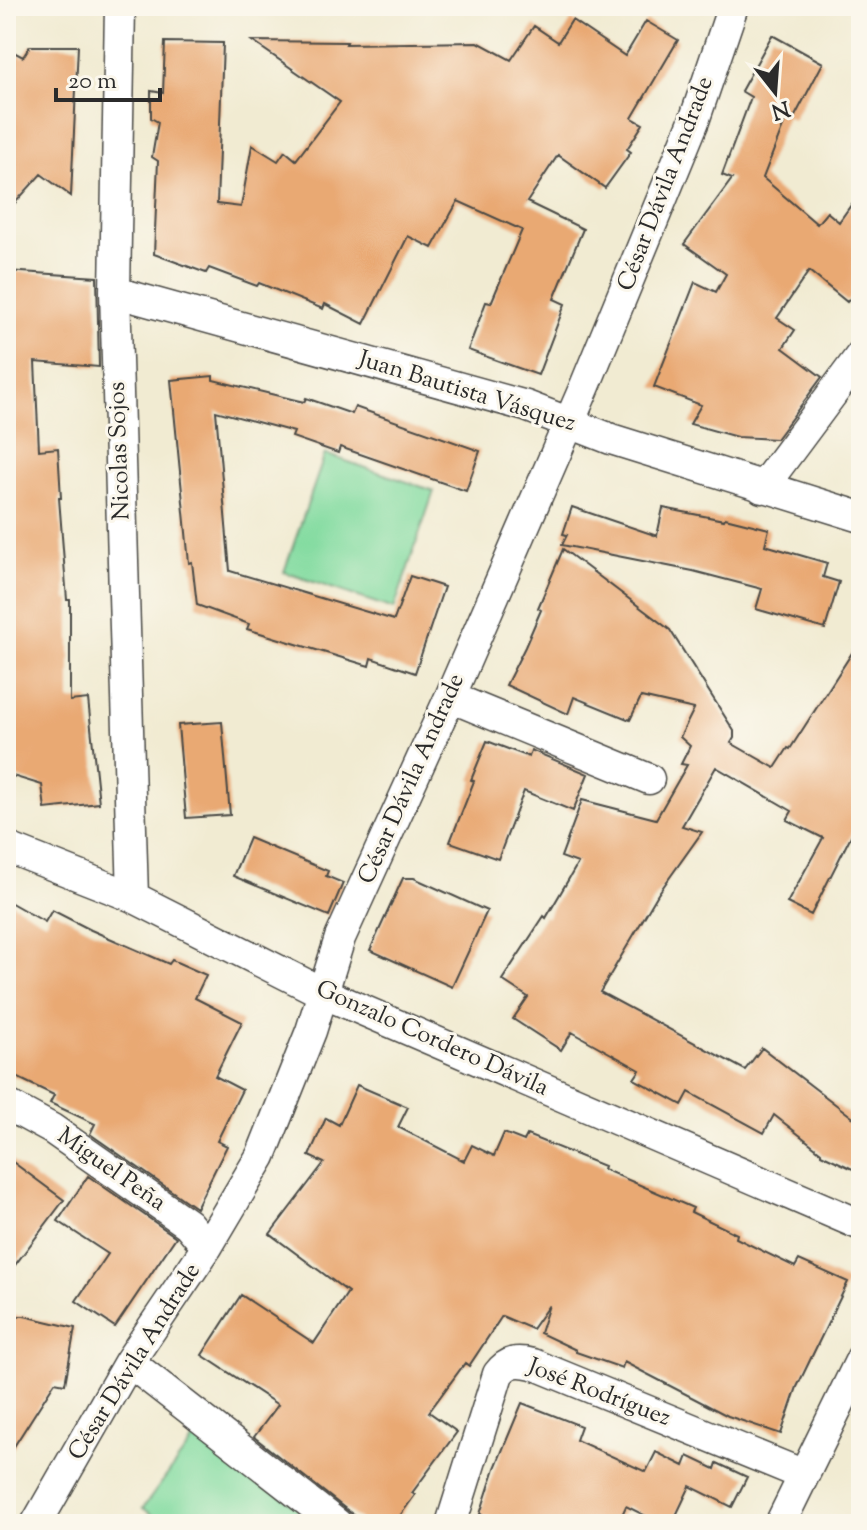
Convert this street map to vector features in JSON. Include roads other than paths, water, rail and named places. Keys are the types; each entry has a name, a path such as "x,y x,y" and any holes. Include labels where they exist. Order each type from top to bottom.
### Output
{"street":[{"name":"Nicolas Sojos","path":"120,6 115,292 133,897"},
{"name":"César Dávila Andrade","path":"36,1524 129,1362 207,1247 261,1156 311,1031 340,938 552,467 694,121 733,6"},
{"name":"Juan Bautista Vásquez","path":"115,292 511,402 611,439 861,517"},
{"path":"762,488 861,355"},
{"path":"450,697 649,779"},
{"name":"Gonzalo Cordero Dávila","path":"6,847 133,897 323,993 861,1225"},
{"name":"Miguel Peña","path":"6,1104 52,1129 188,1224 207,1247"},
{"path":"780,1524 861,1359"},
{"path":"129,1362 337,1524"},
{"name":"José Rodríguez","path":"451,1524 498,1374 511,1362 533,1364 804,1475"}]}
